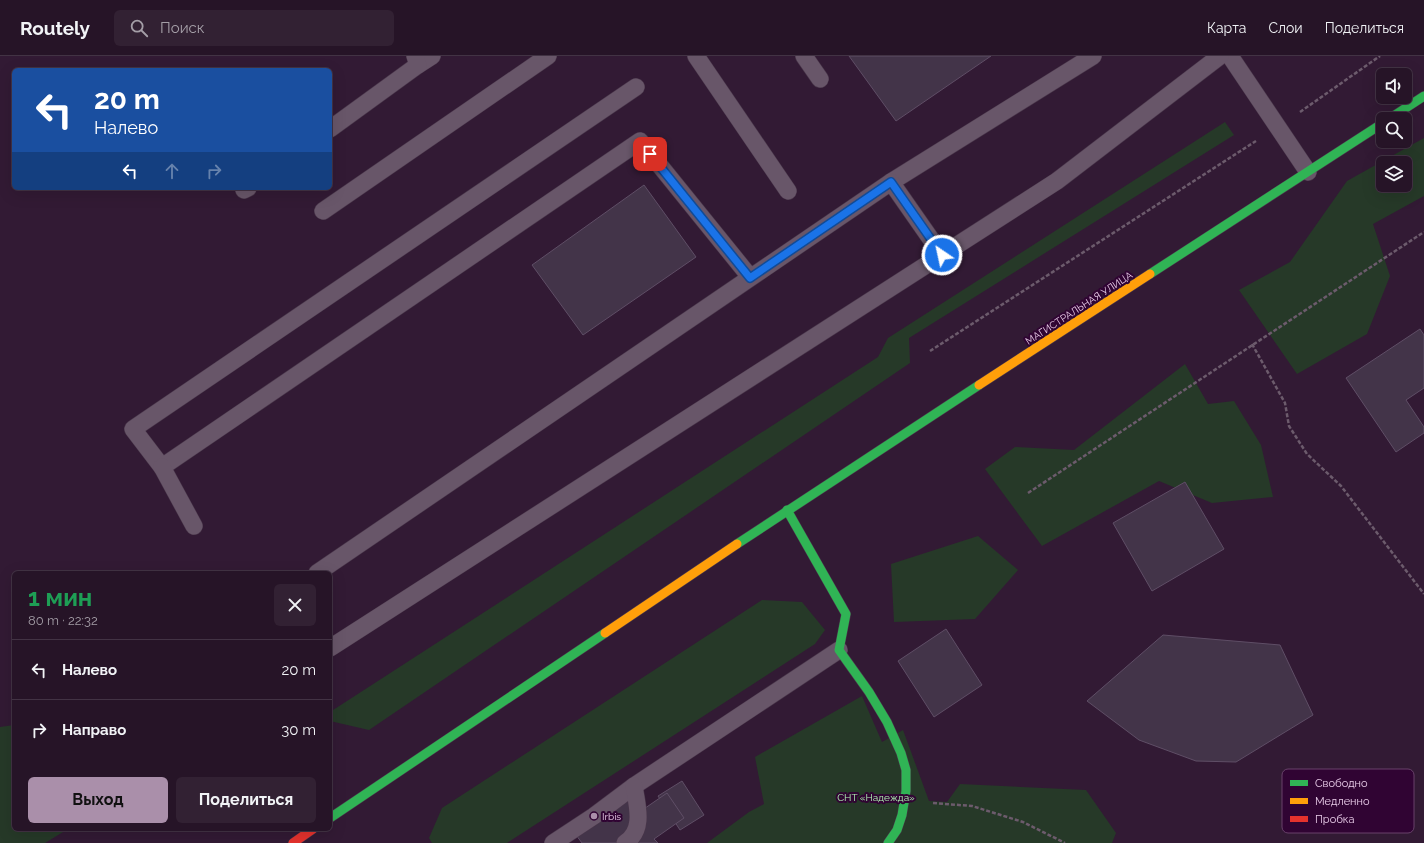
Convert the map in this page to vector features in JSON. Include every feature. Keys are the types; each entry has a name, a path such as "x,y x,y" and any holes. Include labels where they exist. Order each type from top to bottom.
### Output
{"main road":[{"path":"1400,112 1424,96"},
{"name":"МАГИСТРАЛЬНАЯ УЛИЦА","path":"332,817 787,510 1376,128"},
{"path":"787,510 846,614 839,650 881,711 897,742 906,772 906,801 898,828 888,843"},
{"path":"293,843 310,831"}],"lane":[{"path":"323,211 548,56"},
{"path":"696,56 788,191"},
{"path":"804,56 820,79"},
{"path":"320,571 891,182 1093,56"},
{"path":"332,647 1057,181 1220,56"},
{"path":"1230,56 1308,172"},
{"path":"332,127 421,59"},
{"path":"194,526 162,467 133,428 636,87"},
{"path":"162,467 640,141 750,278"},
{"path":"891,182 942,255"},
{"path":"553,843 594,816 634,786 839,650"},
{"path":"625,843 632,839 637,827 639,814 634,786"}],"path":[{"path":"930,351 1278,127 1380,56"},
{"path":"1028,493 1424,232"},
{"path":"1252,344 1285,403 1289,426 1307,454 1342,486 1424,594"},
{"path":"906,801 972,806 1023,822 1065,843"}],"green space":[{"path":"1225,122 1234,135 909,338 910,363 369,730 332,721 332,711 878,357 888,338"},
{"path":"1424,138 1424,196 1373,224 1390,276 1367,334 1297,374 1239,290 1290,262 1347,181 1376,165 1376,192 1412,192 1412,156 1392,156 1406,148 1412,148 1412,145"},
{"path":"1185,364 1208,404 1234,401 1261,445 1273,497 1212,503 1159,481 1042,546 985,469 1015,447 1074,450"},
{"path":"978,536 1018,570 975,619 894,622 891,564"},
{"path":"762,600 802,602 825,630 815,644 507,843 432,843 429,838 442,808"},
{"name":"СНТ «Надежда»","path":"862,696 882,742 903,730 929,801 947,802 960,784 1086,790 1116,833 1112,843 707,843 749,812 764,804 755,757"},
{"path":"12,725 12,831 65,831 45,843 0,843 0,727"}],"building":[{"path":"849,56 991,56 896,121"},
{"path":"644,185 696,257 583,335 532,265"},
{"path":"1420,329 1424,335 1424,388 1406,400 1424,427 1424,433 1396,452 1346,378"},
{"path":"1185,482 1224,549 1152,591 1113,523"},
{"path":"946,629 982,685 934,717 898,661"},
{"path":"1163,635 1280,645 1313,715 1236,762 1196,761 1139,740 1087,701"},
{"path":"682,781 704,815 680,830 658,796"},
{"path":"667,793 684,818 654,839 658,843 582,843 576,835 628,798 638,813"}],"traffic: fast":[{"path":"1400,112 1424,96"},
{"path":"1150,274 1376,128"},
{"path":"737,544 979,385"},
{"path":"787,510 846,614 839,650 869,692 887,722 901,753 906,770 906,791 902,815 897,830 888,843"},
{"path":"332,817 605,633"}],"traffic: slow":[{"path":"979,385 1150,274"},
{"path":"605,633 737,544"}],"traffic: jam":[{"path":"293,843 310,831"}],"place":[{"name":"Irbis","path":"594,816"}],"route":[{"path":"650,154 750,278 891,182 942,255"}]}
